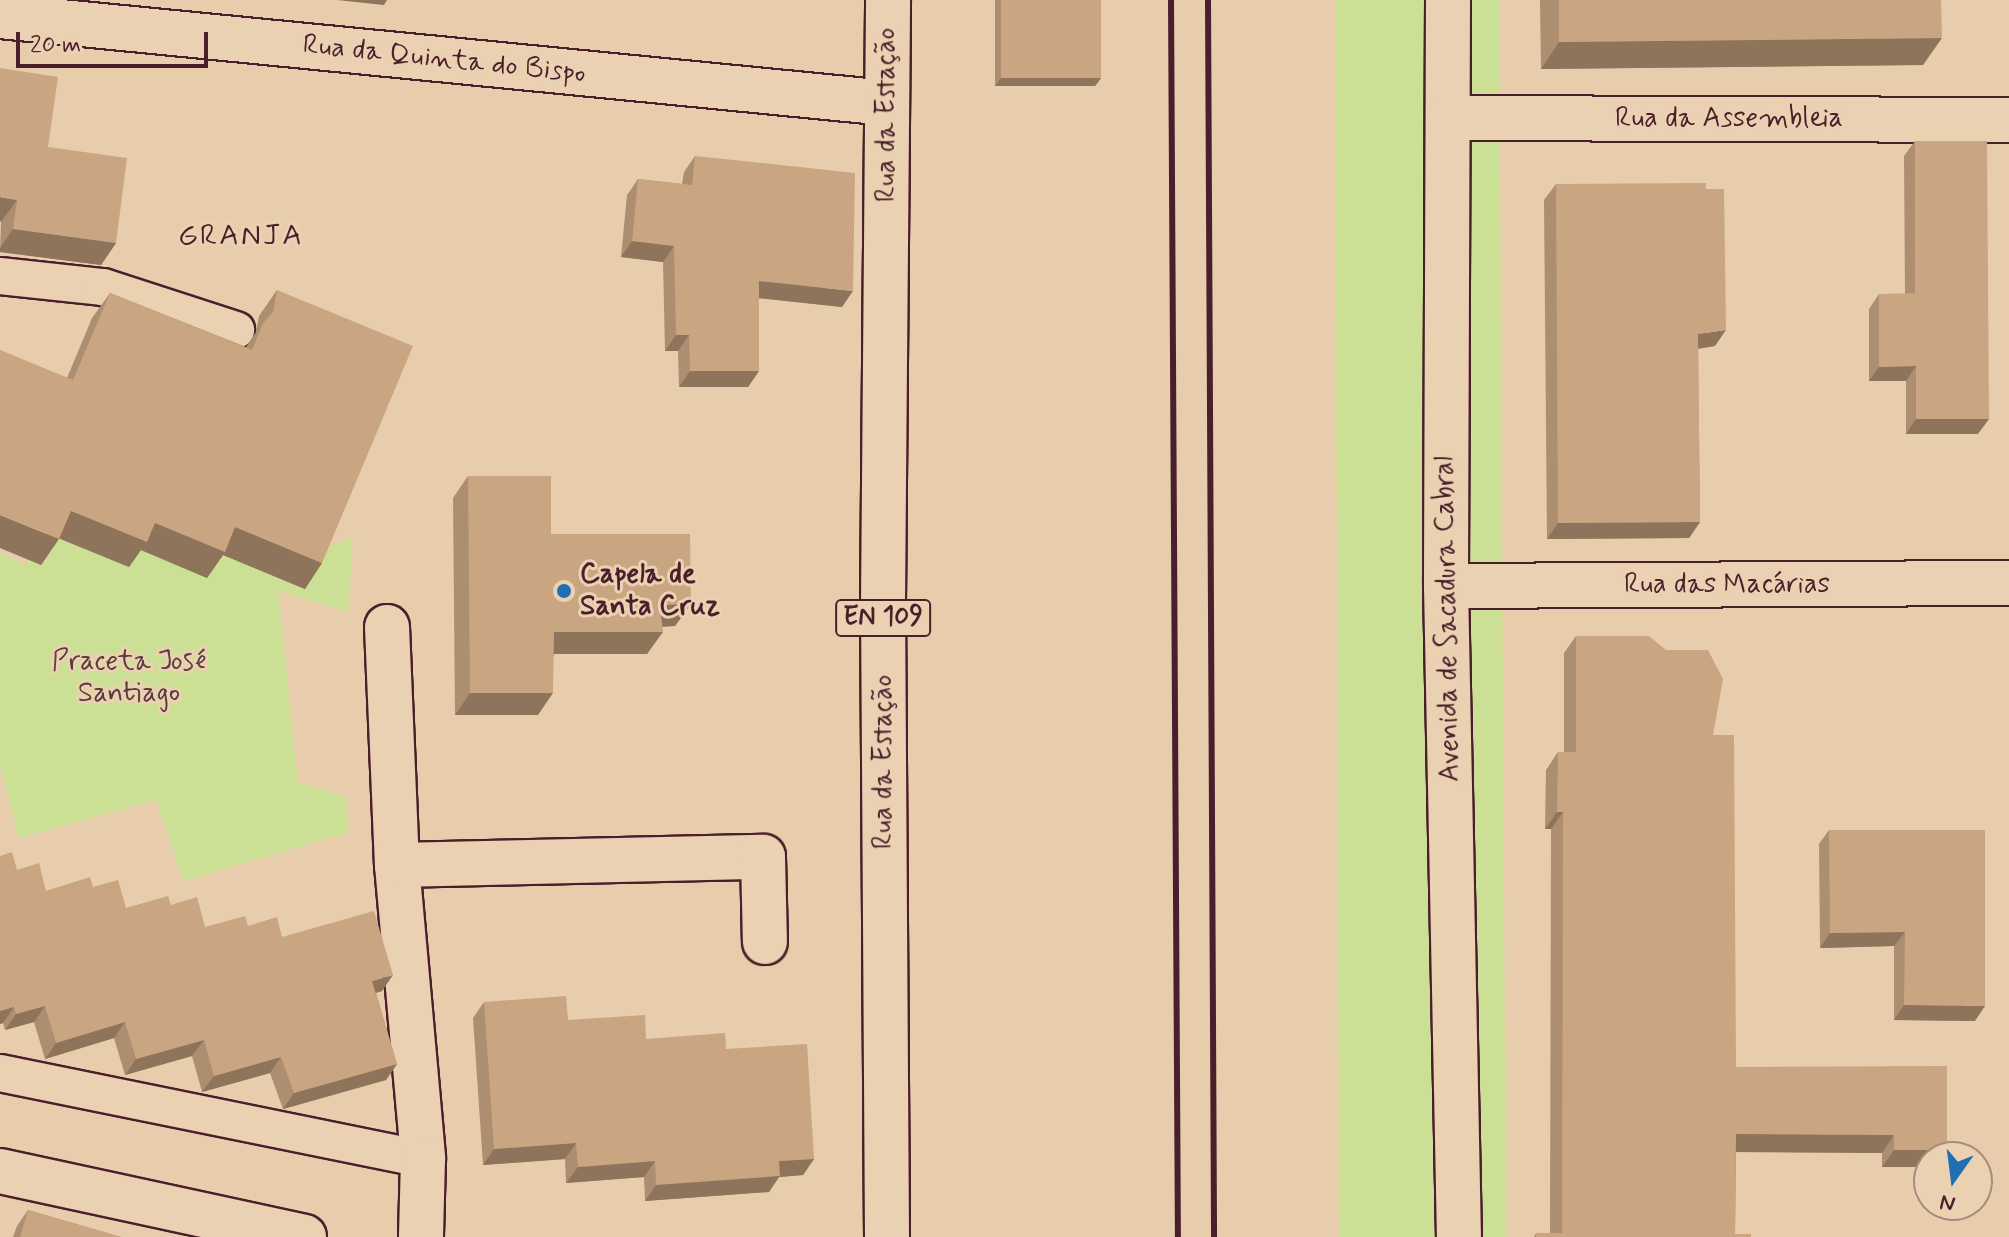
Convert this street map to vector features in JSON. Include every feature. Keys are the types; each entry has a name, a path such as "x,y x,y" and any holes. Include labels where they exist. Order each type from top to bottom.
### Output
{"street":[{"name":"Rua da Estação","path":"887,1237 883,588 888,0"},
{"name":"Avenida de Sacadura Cabral","path":"1448,0 1446,586 1459,1237"},
{"name":"Rua da Quinta do Bispo","path":"0,16 887,103"},
{"name":"Rua da Assembleia","path":"1448,118 2009,120"},
{"name":"Rua das Macárias","path":"1446,586 2009,583"},
{"path":"387,627 397,865 423,1159 421,1237"},
{"path":"397,865 763,857 765,942"},
{"path":"0,1171 304,1237"}],"lane":[{"path":"0,276 103,287 236,330"},
{"path":"0,1073 423,1159"}],"green space":[{"path":"1335,0 1499,0 1506,1237 1339,1237"},
{"name":"Praceta José Santiago","path":"50,518 134,533 212,539 299,558 353,537 348,612 278,591 298,782 345,796 349,832 184,881 156,800 19,838 0,765 0,552 27,566"}],"building":[{"path":"1001,0 1101,0 1101,78 1001,78"},
{"path":"1559,0 1941,0 1942,38 1559,42"},
{"path":"0,68 58,77 48,147 127,158 116,243 13,229 17,200 0,197"},
{"path":"1915,141 1987,141 1989,419 1916,419 1916,366 1879,367 1879,294 1915,293"},
{"path":"695,156 855,173 853,291 759,281 759,371 690,371 689,335 676,335 674,246 632,241 638,179 692,185"},
{"path":"1706,183 1706,189 1724,189 1726,330 1698,334 1700,522 1558,523 1556,184"},
{"path":"277,290 413,346 322,563 235,527 225,552 155,523 147,542 71,511 59,539 0,515 0,350 73,380 110,293 252,350 263,323 273,312"},
{"name":"Capela de Santa Cruz","path":"468,476 551,476 551,534 690,534 691,604 660,605 663,632 554,632 553,693 470,693"},
{"path":"1576,636 1649,636 1666,650 1708,650 1723,679 1713,735 1734,735 1736,1067 1947,1066 1947,1141 1913,1141 1913,1150 1894,1150 1894,1135 1736,1134 1735,1234 1751,1234 1751,1237 1536,1237 1536,1233 1562,1233 1563,812 1557,812 1558,752 1576,752"},
{"path":"1829,830 1985,830 1985,1006 1904,1005 1905,932 1830,933"},
{"path":"12,852 17,870 39,863 46,891 90,877 93,887 118,880 126,908 168,896 171,905 197,897 205,927 245,916 248,926 277,917 282,937 374,911 393,975 372,981 397,1064 294,1093 281,1057 214,1076 204,1040 136,1059 125,1022 56,1043 45,1006 16,1014 14,1007 0,1011 0,856"},
{"path":"566,996 568,1020 645,1015 646,1039 725,1033 726,1049 807,1044 814,1159 779,1161 780,1176 656,1185 655,1161 578,1167 576,1143 494,1149 484,1002"},
{"path":"28,1210 121,1237 20,1237"}],"railway":[{"path":"1171,0 1178,1237"},
{"path":"1208,0 1214,1237"}],"place":[{"name":"Capela de Santa Cruz","path":"564,591"}],"district":[{"name":"GRANJA","path":"241,236"}]}
